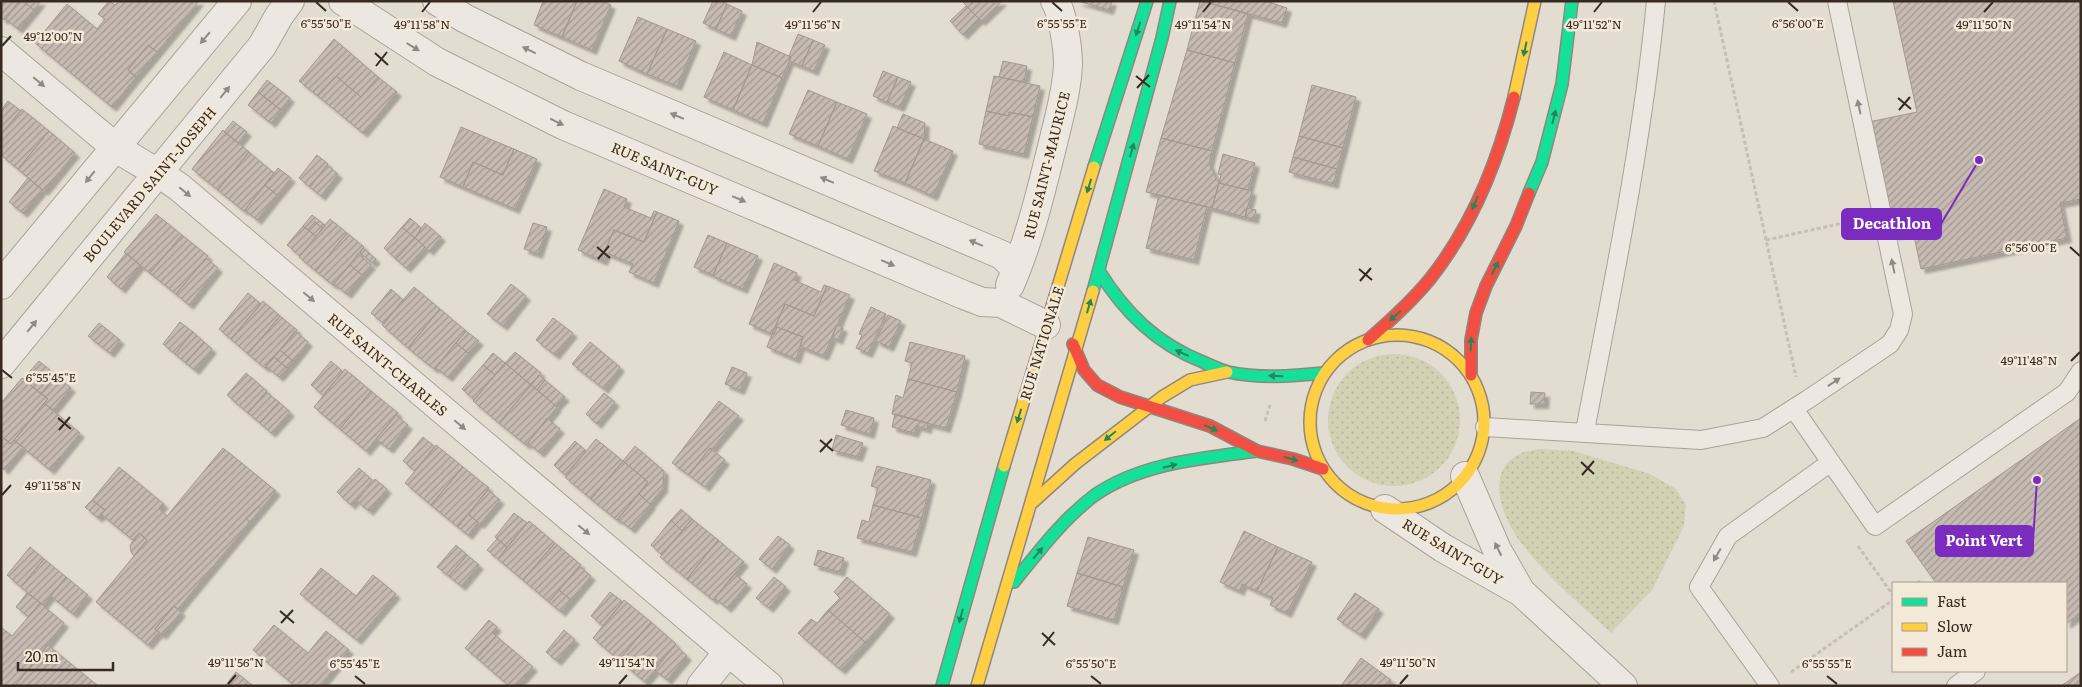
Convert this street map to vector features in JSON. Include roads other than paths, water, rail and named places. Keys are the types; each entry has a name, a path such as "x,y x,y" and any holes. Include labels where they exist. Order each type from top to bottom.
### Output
{"main road":[{"name":"RUE NATIONALE","path":"942,686 974,569 1060,325 1058,286 1146,1"},
{"path":"977,686 1076,353 1162,38 1170,1"},
{"path":"1368,340 1403,308 1438,270 1471,214 1501,144 1517,86 1535,1"},
{"path":"1471,375 1471,340 1476,313 1486,286 1516,226 1542,162 1562,84 1572,1"},
{"path":"1099,271 1120,303 1134,319 1154,338 1178,352 1227,372 1277,377 1324,373"},
{"path":"1058,286 1060,325 1084,370 1097,385 1120,397 1210,426 1257,451 1293,459 1323,469"},
{"path":"1391,335 1414,336 1436,344 1456,357 1471,375 1482,400 1485,427 1479,453 1465,476 1449,492 1429,503 1408,509 1385,509 1361,502 1340,488 1323,469 1313,446 1310,421 1314,396 1324,373 1351,348 1368,340 1391,335"},
{"path":"1013,525 1032,503 1069,469 1149,407 1190,380 1227,372"},
{"path":"1006,590 1077,510 1119,482 1161,468 1199,459 1257,451"},
{"path":"974,569 994,547"}],"street":[{"path":"1,285 237,1"},
{"name":"BOULEVARD SAINT-JOSEPH","path":"1,364 262,46 290,1"},
{"name":"RUE SAINT-GUY","path":"343,1 437,62 563,125 964,295 982,302 1001,304 1060,325"},
{"path":"437,1 464,18 582,76 1002,254 1016,269 1001,304"},
{"name":"RUE SAINT-MAURICE","path":"1016,269 1038,207 1065,93 1068,63 1065,37 1054,1"},
{"name":"RUE SAINT-CHARLES","path":"1,51 115,147 134,160 159,172 179,187 769,686"},
{"name":"RUE SAINT-GUY","path":"1465,476 1498,550 1521,592"},
{"name":"RUE SAINT-GUY","path":"1385,509 1443,548 1521,592 1623,686"},
{"path":"701,686 728,652"}],"lane":[{"path":"1585,431 1627,212 1641,127 1656,1"},
{"path":"1485,427 1585,431 1701,440 1763,428 1890,344 1899,330 1903,314 1837,1"},
{"path":"1800,405 1831,462 1875,526 2067,392 2081,371"},
{"path":"1770,686 1699,587 1728,536 1831,462"},
{"path":"1956,686 1975,672"}],"place":[{"name":"Decathlon","path":"1979,160"},
{"name":"Point Vert","path":"2037,480"}]}
